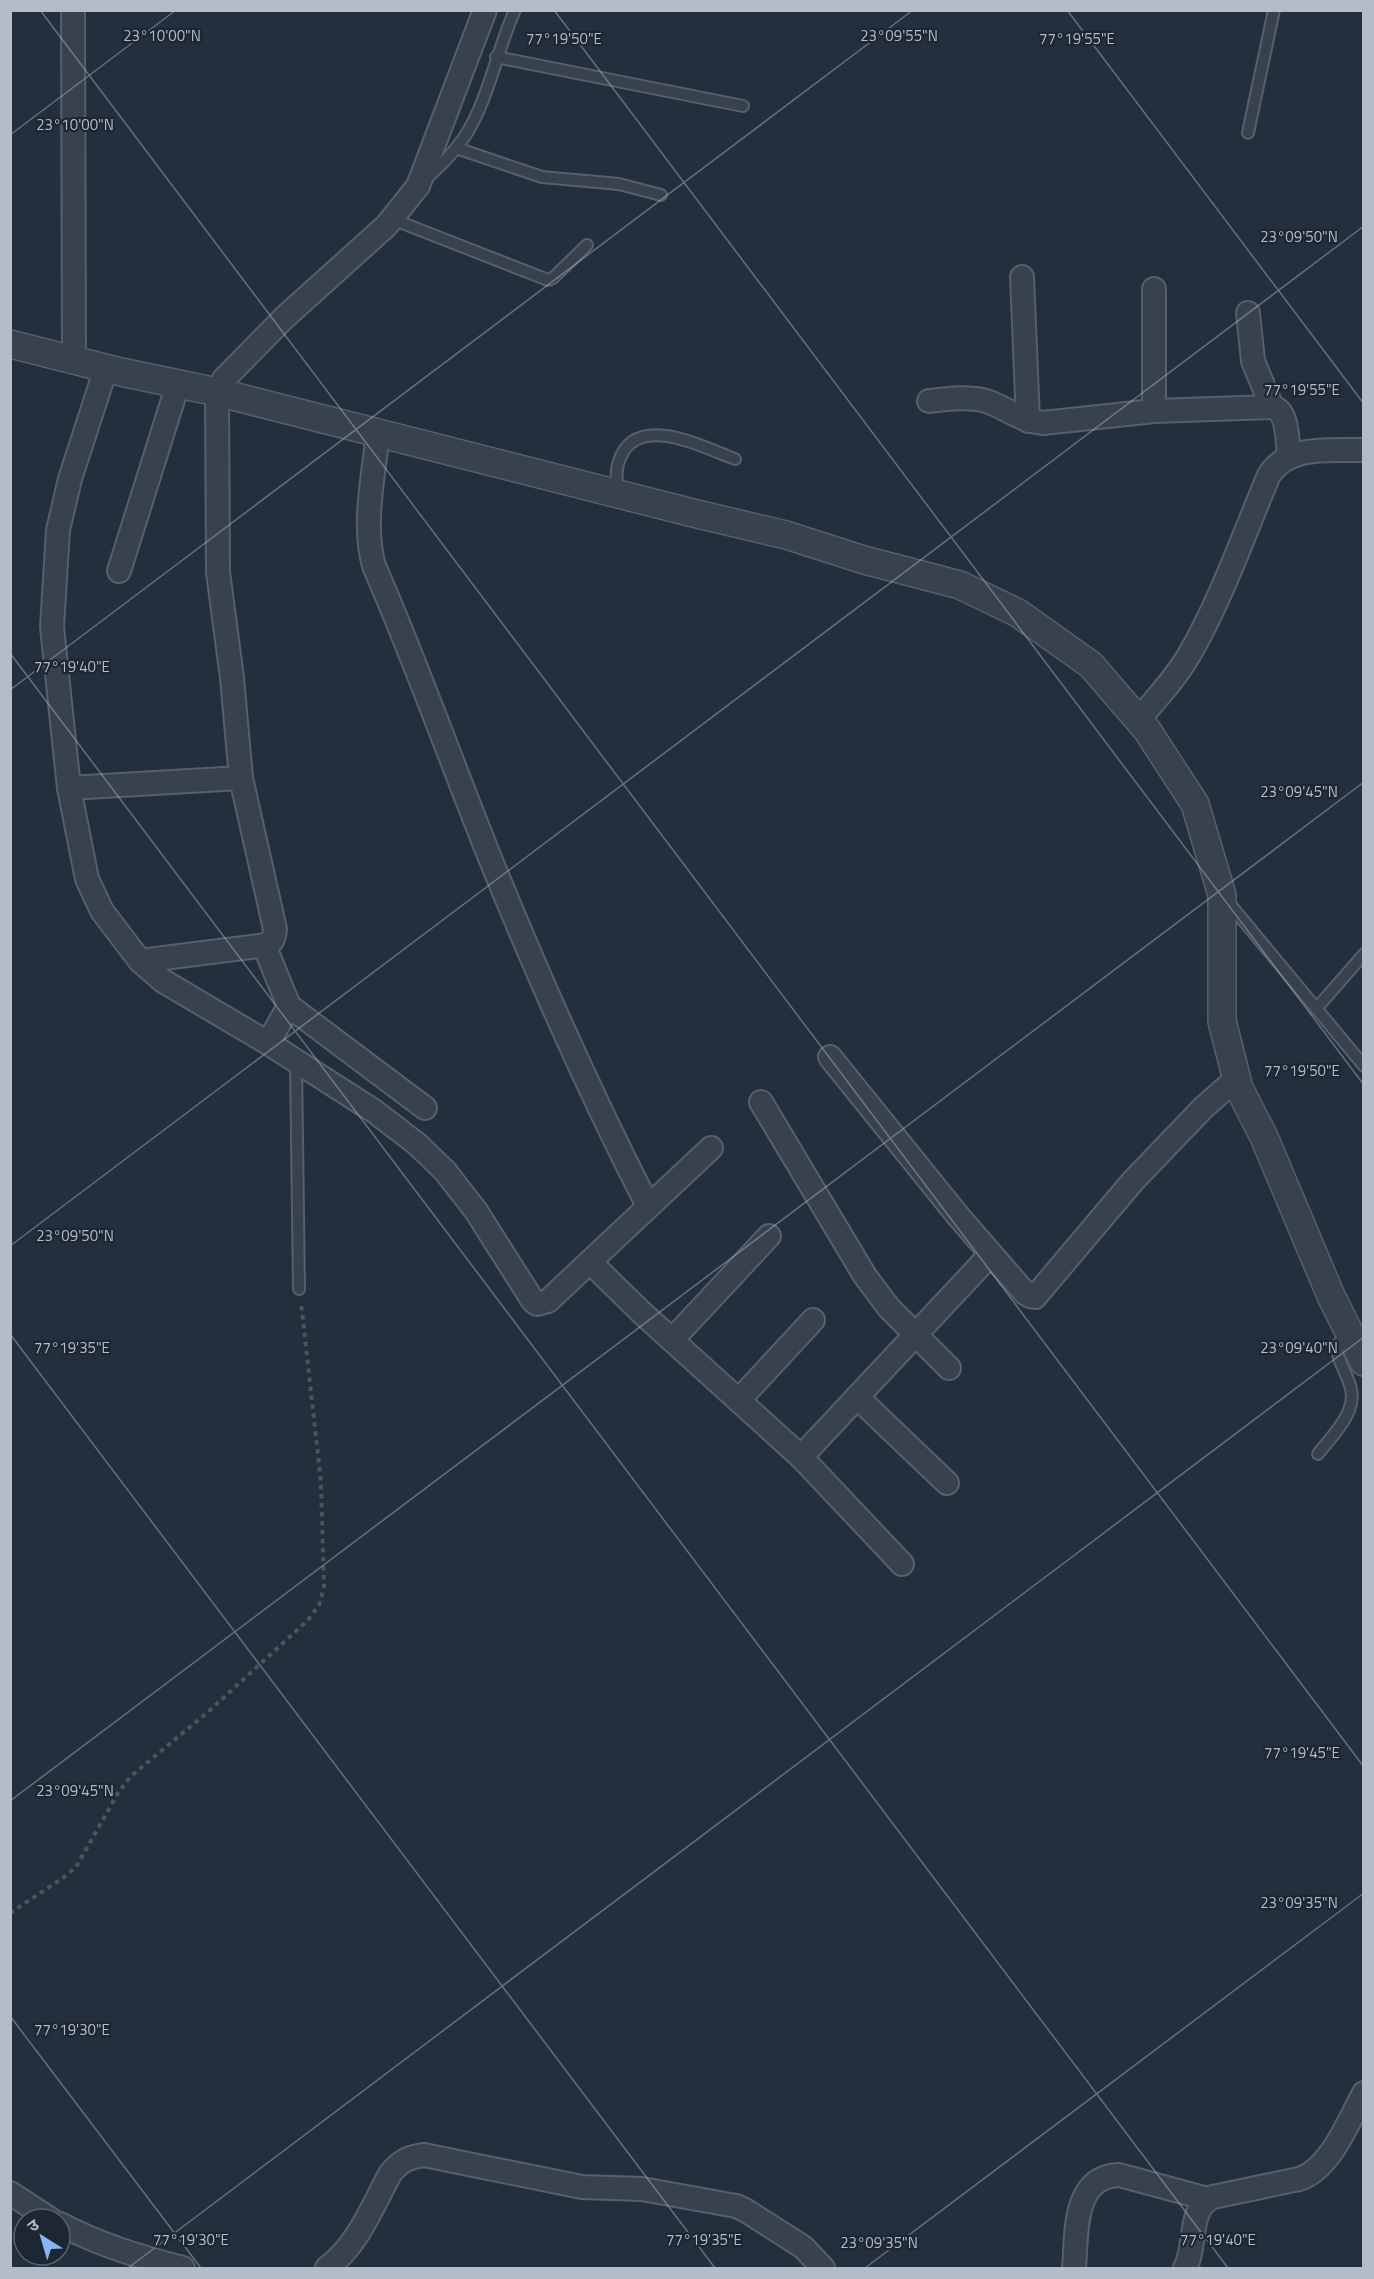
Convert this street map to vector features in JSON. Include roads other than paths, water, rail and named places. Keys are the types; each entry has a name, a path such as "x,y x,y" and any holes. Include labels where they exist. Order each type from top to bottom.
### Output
{"street":[{"path":"73,10 74,360"},
{"path":"140,961 264,945 272,941 276,929 241,778 232,678 218,572 217,392 224,379 285,317 391,219 418,186 485,10"},
{"path":"1022,277 1028,421"},
{"path":"1154,289 1154,411"},
{"path":"1248,313 1254,361 1272,406"},
{"path":"10,345 217,392 786,535 864,560 960,585 1018,613 1091,665 1138,720 1195,804 1222,895 1222,1021 1236,1079 1349,1334 1364,1362"},
{"path":"106,368 70,478 58,530 52,627 69,788 87,879 102,911 140,961 163,981 268,1043 374,1111 417,1144 445,1171 476,1210 537,1304 548,1301 711,1148"},
{"path":"119,571 178,384"},
{"path":"929,401 964,399 986,401 1028,421 1042,423 1154,411 1272,406 1277,407 1283,415 1289,456"},
{"path":"378,432 369,531 374,566 446,741 490,858 601,1113 648,1206"},
{"path":"1138,720 1188,657 1204,627 1269,475 1276,464 1289,456 1303,452 1364,450"},
{"path":"69,788 241,778"},
{"path":"264,945 289,1006 424,1108"},
{"path":"268,1043 289,1006"},
{"path":"830,1057 991,1254 1025,1293 1035,1297 1133,1180 1203,1108 1236,1079"},
{"path":"761,1102 865,1276 889,1308 950,1368"},
{"path":"672,1340 769,1236"},
{"path":"801,1457 991,1254"},
{"path":"590,1262 801,1457 902,1564"},
{"path":"739,1400 813,1320"},
{"path":"857,1397 947,1483"},
{"path":"1074,2268 1081,2202 1088,2190 1098,2181 1110,2175 1119,2175 1208,2199 1306,2177 1322,2165 1364,2092"},
{"path":"327,2268 339,2259 353,2243 390,2174 398,2164 411,2156 424,2155 582,2187 642,2189 736,2206 803,2247 823,2268"},
{"path":"10,2193 32,2207"},
{"path":"1185,2268 1189,2261 1199,2208 1208,2199"},
{"path":"72,2230 122,2253 183,2268"}],"lane":[{"path":"418,186 448,159 465,135 480,106 515,10"},
{"path":"1248,133 1274,10"},
{"path":"496,57 743,106"},
{"path":"456,148 542,177 620,184 662,195"},
{"path":"391,219 548,280 553,278 587,245"},
{"path":"617,494 618,462 626,447 639,438 665,435 735,459"},
{"path":"1222,895 1364,1066"},
{"path":"1316,1009 1364,954"},
{"path":"296,1061 299,1289"},
{"path":"1318,1454 1347,1414 1352,1401 1351,1389 1337,1350 1339,1343 1349,1334"}]}
